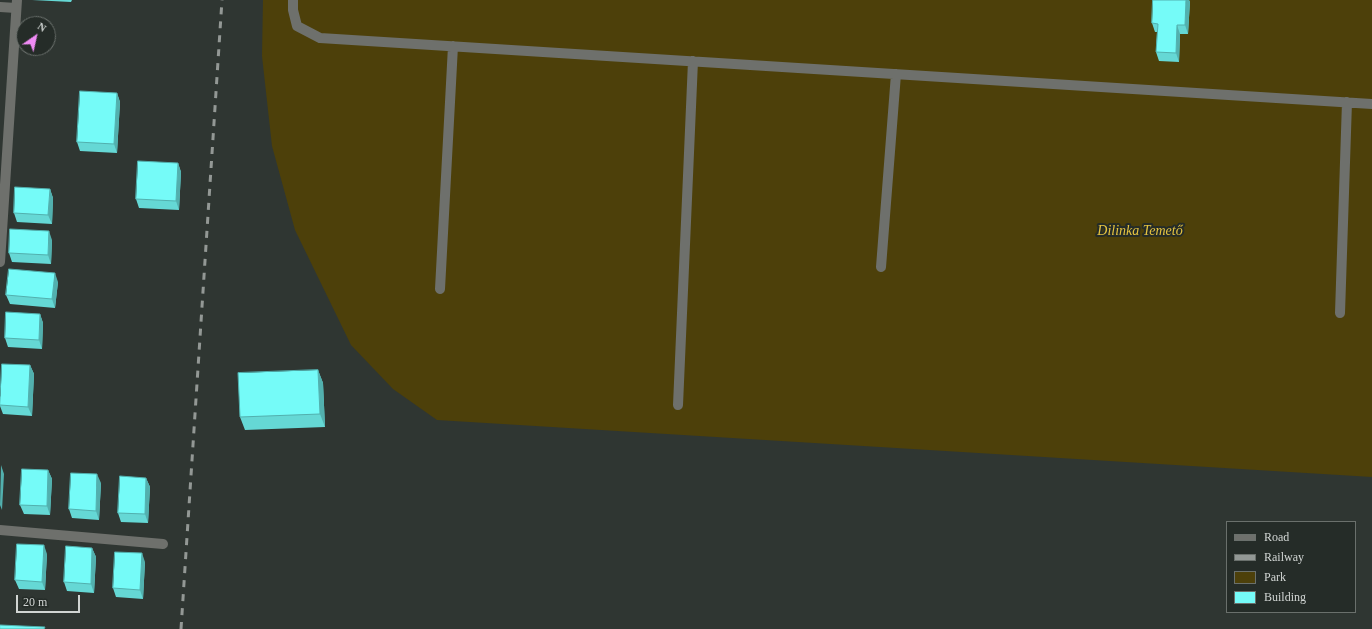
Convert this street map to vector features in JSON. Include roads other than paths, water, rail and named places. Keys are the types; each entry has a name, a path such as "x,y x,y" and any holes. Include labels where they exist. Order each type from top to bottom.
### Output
{"street":[{"path":"293,0 293,10 297,26 320,38 1372,104"},
{"path":"0,7 17,4 0,262"},
{"path":"440,289 453,46"},
{"path":"678,404 693,61"},
{"path":"881,268 896,74"},
{"path":"1340,313 1347,102"},
{"path":"0,530 163,544"}],"railway":[{"path":"181,629 222,0"}],"park label":[{"name":"Dilinka Temető","path":"1140,231"}]}
